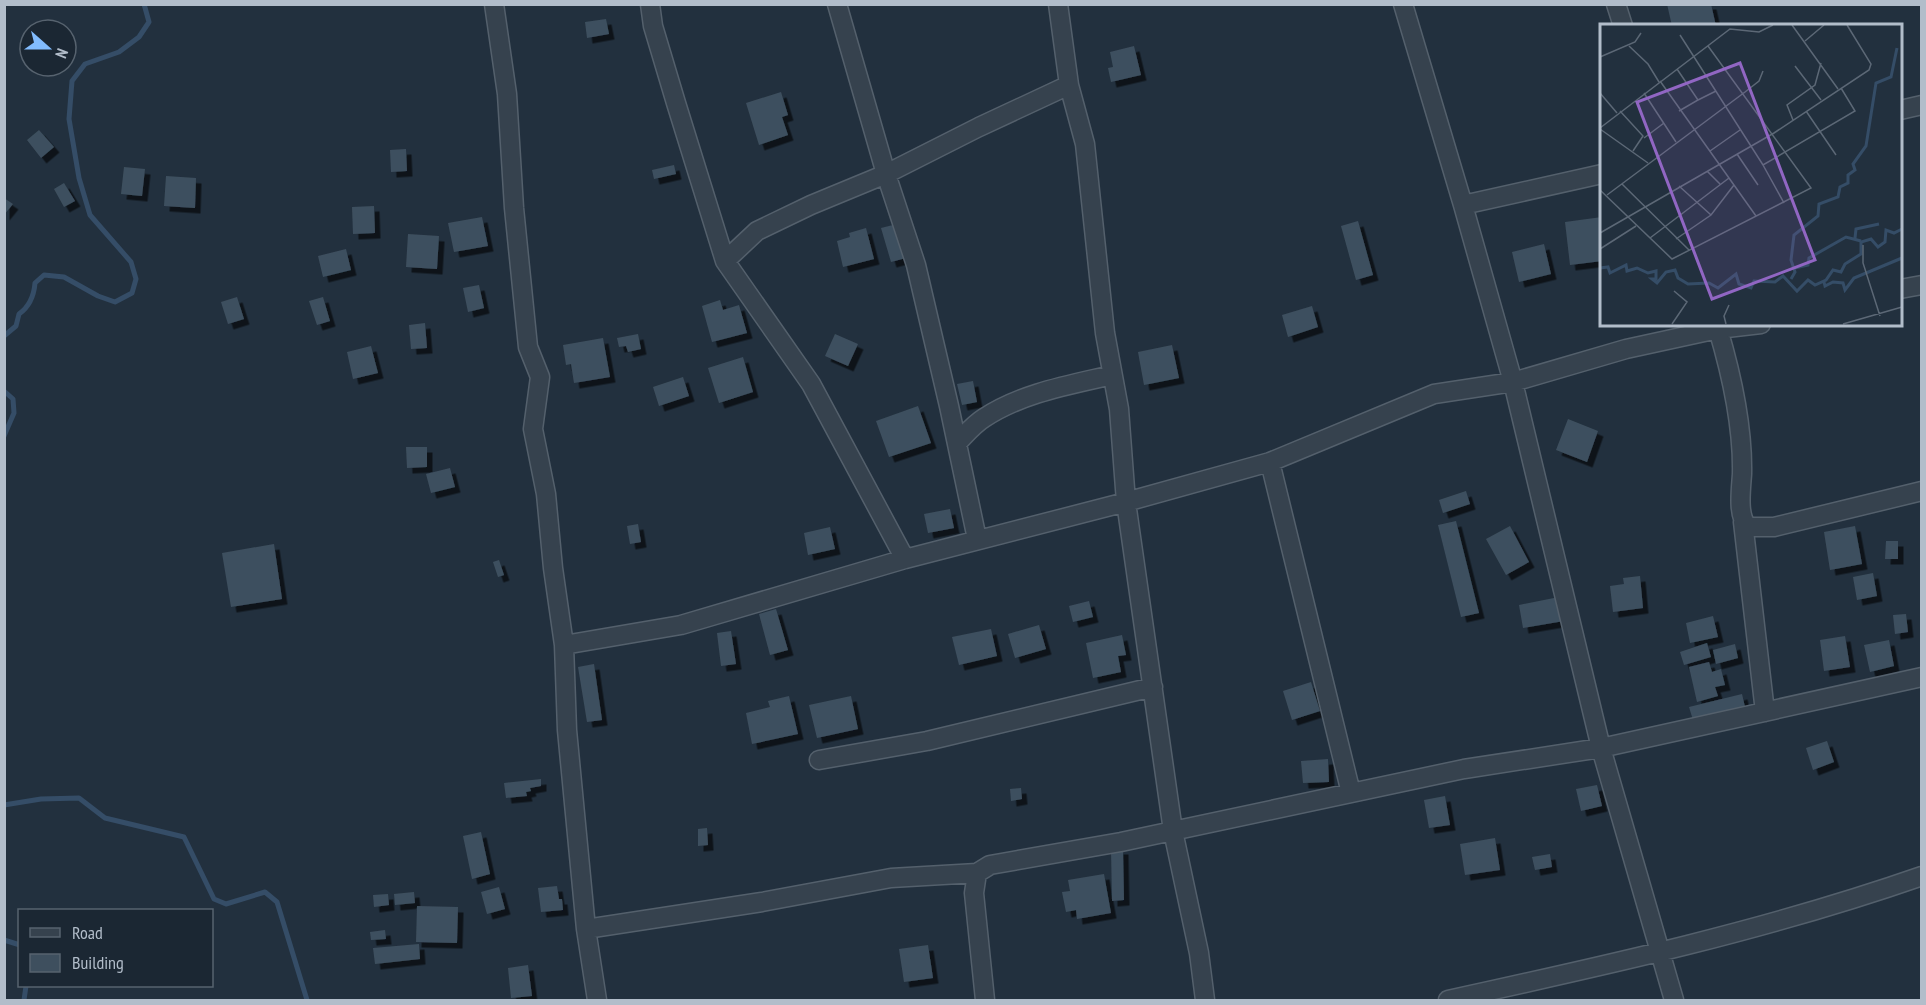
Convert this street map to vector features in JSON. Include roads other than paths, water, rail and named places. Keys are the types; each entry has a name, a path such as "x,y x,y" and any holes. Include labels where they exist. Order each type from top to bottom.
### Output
{"street":[{"path":"494,4 507,94 514,208 528,347 540,377 533,429 546,494 552,568 564,645 567,730 586,929 597,1000"},
{"path":"650,4 653,26 725,261 812,384 905,559"},
{"path":"837,4 886,174 916,265 977,539"},
{"path":"1058,4 1069,85 1084,144 1105,333 1119,410 1126,502 1173,831 1199,953 1205,1000"},
{"path":"1403,4 1513,382 1601,748 1674,1000"},
{"path":"1616,4 1622,24"},
{"path":"725,261 757,231 811,205 886,174 1069,85"},
{"path":"1902,110 1922,105"},
{"path":"1463,205 1600,174"},
{"path":"1902,289 1922,285"},
{"path":"564,645 681,625 977,539 1126,502 1270,462 1434,394 1513,382 1626,349 1718,329 1744,326"},
{"path":"1718,329 1730,371 1742,450 1741,500 1765,712"},
{"path":"957,443 983,418 1020,400 1064,386 1112,375"},
{"path":"1270,462 1351,793"},
{"path":"1743,522 1748,527 1774,527 1922,491"},
{"path":"586,929 762,903 891,878 977,873 990,865 1050,856 1464,769 1601,748 1922,677"},
{"path":"819,760 927,741 1153,687"},
{"path":"977,873 974,893 986,1000"},
{"path":"1448,1000 1660,953 1864,896 1922,876"}],"waterway":[{"path":"4,336 16,326 19,314 30,300 35,283 44,275 64,277 98,296 115,302 132,293 136,279 131,262 90,215 79,178 69,119 72,81 85,64 119,52 139,37 149,22 144,4"},
{"path":"4,391 13,399 14,413 4,436"},
{"path":"4,805 41,799 79,798 105,818 184,837 214,899 226,904 265,892 277,902 307,1000"},
{"path":"4,940 18,944"},
{"path":"24,1000 26,987"}]}
